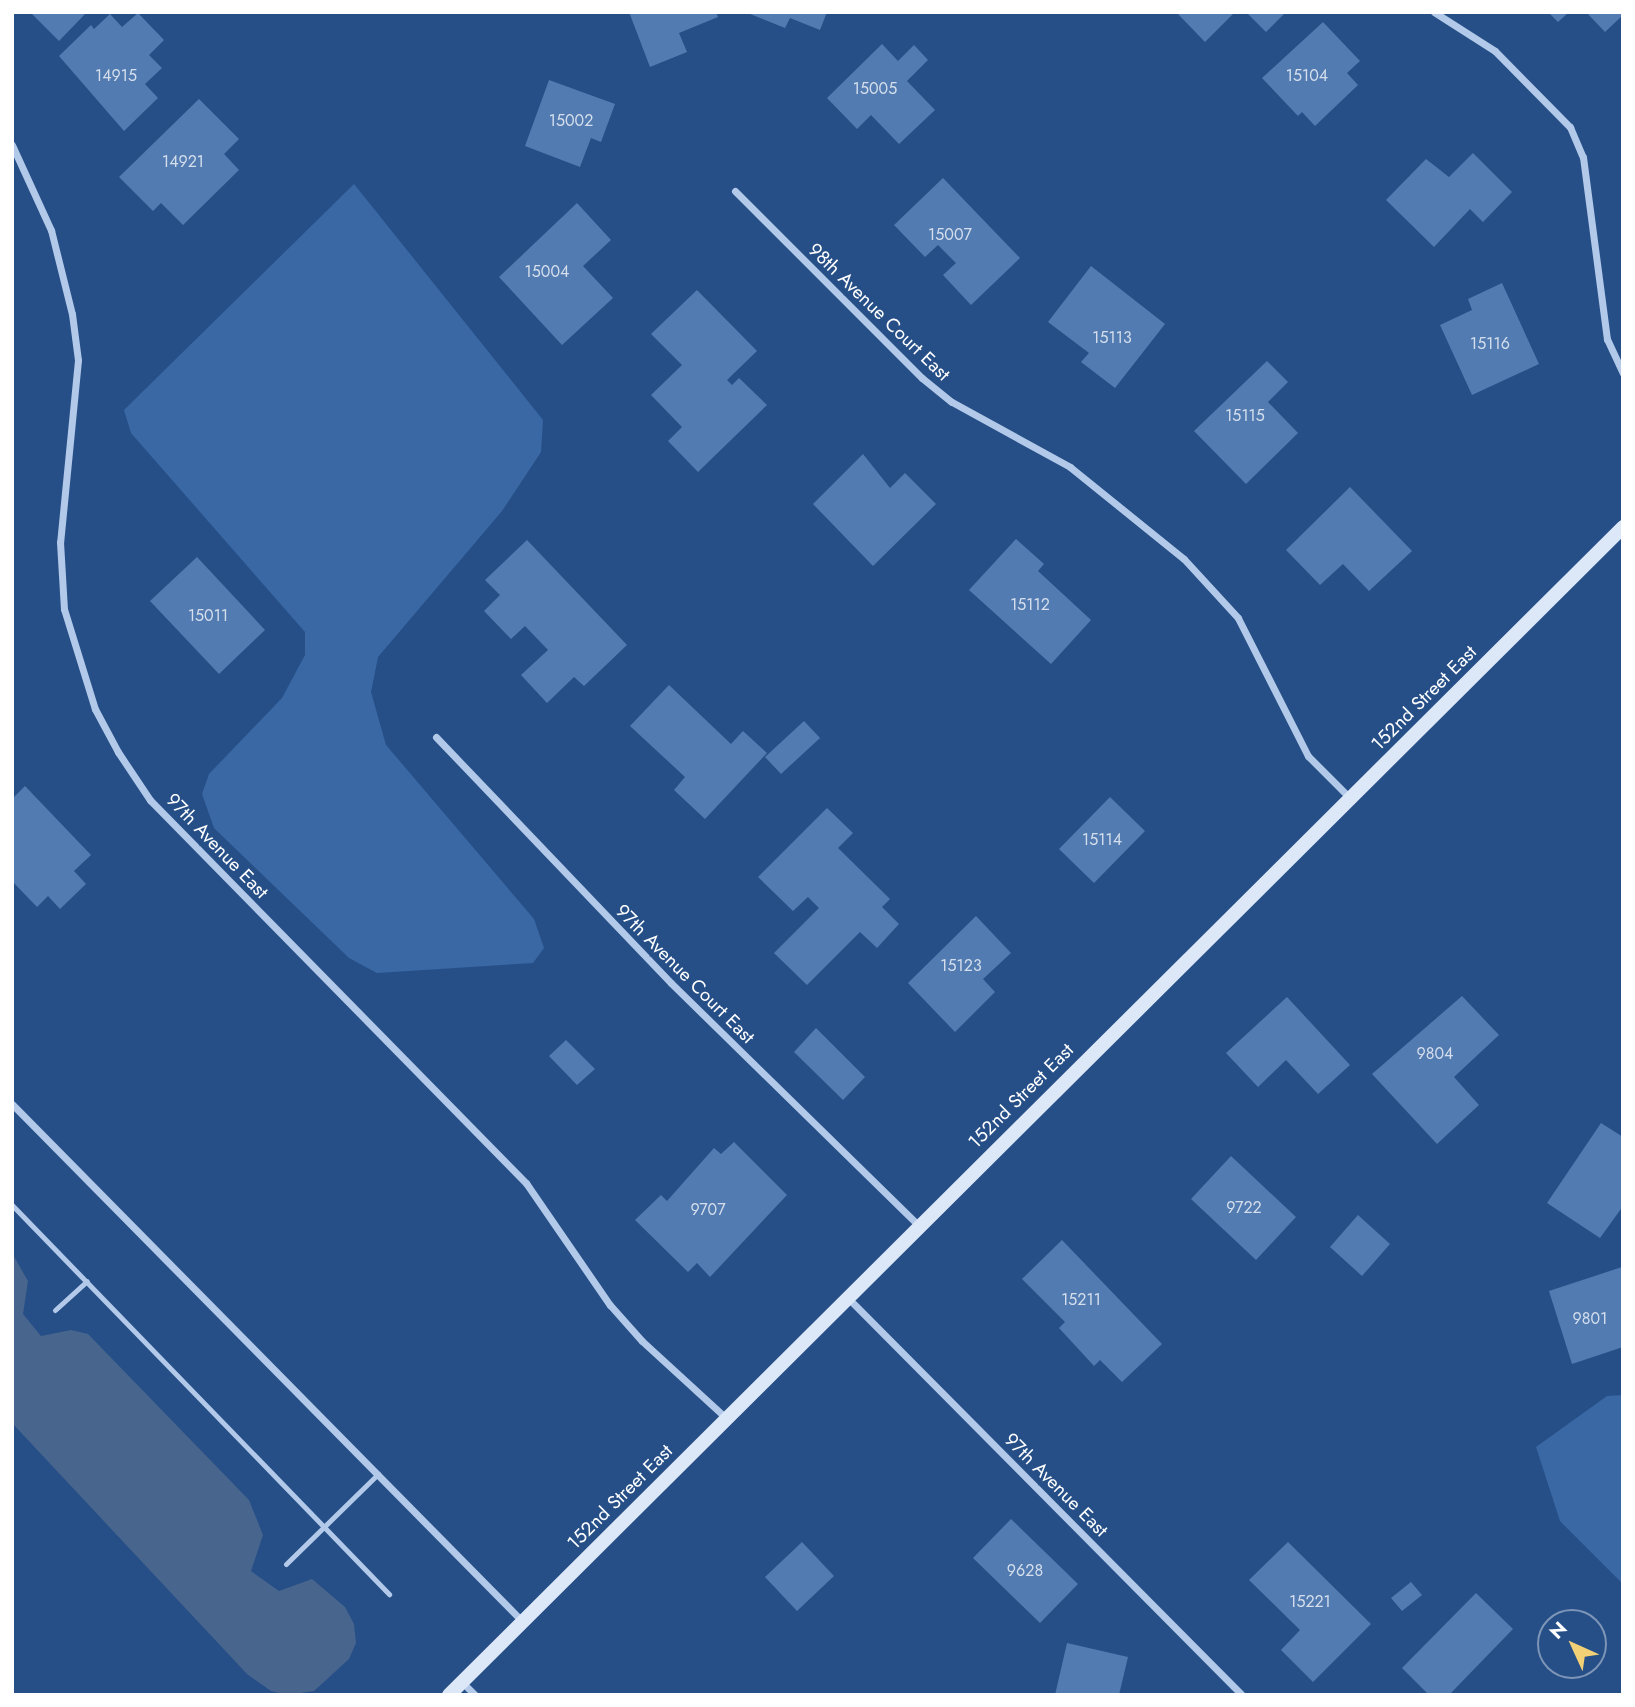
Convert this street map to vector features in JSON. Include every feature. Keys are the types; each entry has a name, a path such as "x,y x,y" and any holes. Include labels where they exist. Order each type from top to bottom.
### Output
{"main road":[{"name":"152nd Street East","path":"449,1695 1623,527"}],"street":[{"path":"1434,12 1495,51 1570,127 1585,170 1607,339 1623,374"},
{"name":"97th Avenue East","path":"12,145 51,230 72,314 78,360 60,542 64,609 94,709 118,752 150,800 526,1184 610,1305 642,1341 726,1418"},
{"name":"98th Avenue Court East","path":"736,191 952,402 1070,467 1184,559 1238,618 1308,756 1350,799"},
{"name":"97th Avenue Court East","path":"436,737 662,974 919,1226"},
{"path":"12,1104 522,1621"},
{"name":"97th Avenue East","path":"849,1298 1242,1695"},
{"path":"462,1682 475,1695"}],"lane":[{"path":"12,1205 389,1594"},
{"path":"55,1310 87,1281"},
{"path":"286,1564 378,1474"}],"shaded area":[{"path":"354,184 543,420 541,452 502,511 378,657 371,692 386,745 534,919 544,948 533,963 377,973 349,958 214,828 202,794 209,774 282,698 305,655 305,632 131,433 124,410"},
{"path":"12,1253 28,1281 23,1314 41,1336 71,1330 88,1334 249,1500 263,1535 251,1571 279,1591 312,1579 345,1607 354,1624 356,1643 349,1659 314,1691 287,1695 271,1691 247,1674 12,1423"},
{"path":"1623,1395 1623,1584 1560,1521 1536,1447 1607,1396"}],"building":[{"path":"30,12 87,12 59,41"},
{"path":"629,12 716,12 718,17 679,33 687,52 650,67"},
{"path":"745,12 827,12 820,30 790,18 785,28"},
{"path":"1176,12 1235,12 1205,42"},
{"path":"1246,12 1286,12 1266,32"},
{"path":"1548,12 1569,12 1558,22"},
{"path":"1586,12 1623,12 1623,15 1605,32"},
{"path":"138,13 164,40 149,55 162,68 145,84 158,98 124,131 59,56 91,25 94,29 110,14 122,27"},
{"path":"1323,22 1360,61 1347,73 1358,85 1315,126 1302,112 1298,116 1262,78"},
{"path":"882,44 898,61 914,45 928,60 907,81 935,110 899,144 871,115 857,129 827,98"},
{"path":"549,80 615,104 601,142 591,138 580,167 525,146"},
{"path":"199,99 239,139 224,154 239,170 183,225 161,203 153,211 119,177"},
{"path":"1473,153 1512,192 1483,222 1470,209 1434,247 1386,200 1426,159 1449,177"},
{"path":"943,178 1020,258 971,305 943,275 956,263 938,245 925,257 894,225"},
{"path":"577,203 611,240 583,266 613,298 562,345 499,277"},
{"path":"1091,266 1165,324 1115,388 1081,362 1089,353 1048,322"},
{"path":"1502,283 1539,364 1472,395 1440,325 1472,310 1468,299"},
{"path":"697,290 757,351 727,380 732,385 739,378 767,405 698,472 668,441 682,427 651,395 682,365 651,334"},
{"path":"1267,361 1288,382 1268,402 1298,433 1246,484 1194,431"},
{"path":"863,454 890,488 905,473 936,504 873,566 813,504"},
{"path":"1350,487 1412,551 1369,591 1343,564 1320,585 1286,550"},
{"path":"1016,539 1044,564 1038,571 1091,620 1051,664 969,590"},
{"path":"527,540 627,645 584,686 574,677 547,703 521,675 548,650 525,626 511,639 484,611 500,595 485,580"},
{"path":"197,557 265,630 219,674 150,601"},
{"path":"669,685 731,744 743,731 767,753 705,819 674,790 685,777 630,726"},
{"path":"804,721 820,738 781,774 765,757"},
{"path":"25,786 91,855 74,871 86,884 60,909 48,896 37,907 12,881 12,799"},
{"path":"1110,797 1145,831 1094,883 1059,849"},
{"path":"827,808 853,833 838,848 890,899 882,907 899,924 877,948 860,932 807,985 774,953 819,908 808,897 793,911 758,877"},
{"path":"976,916 1011,953 983,979 995,992 955,1032 908,983"},
{"path":"1462,996 1499,1035 1454,1077 1479,1105 1437,1144 1372,1074"},
{"path":"1287,997 1350,1065 1318,1094 1286,1060 1258,1087 1226,1053"},
{"path":"816,1028 865,1077 843,1100 794,1052"},
{"path":"566,1040 595,1069 577,1085 549,1056"},
{"path":"1601,1123 1623,1137 1623,1206 1600,1238 1547,1203"},
{"path":"734,1142 787,1195 710,1277 697,1263 688,1272 635,1220 661,1195 667,1201 714,1148 721,1154"},
{"path":"1231,1156 1296,1217 1256,1260 1191,1199"},
{"path":"1358,1215 1390,1244 1362,1276 1330,1247"},
{"path":"1062,1240 1162,1344 1122,1382 1100,1360 1094,1366 1059,1328 1065,1322 1022,1279"},
{"path":"1622,1267 1623,1347 1572,1364 1549,1291"},
{"path":"1011,1519 1078,1584 1040,1623 973,1558"},
{"path":"802,1542 834,1576 797,1611 765,1577"},
{"path":"1288,1542 1371,1624 1313,1682 1281,1650 1300,1630 1249,1580"},
{"path":"1411,1582 1422,1595 1402,1611 1391,1598"},
{"path":"1476,1593 1513,1629 1449,1695 1429,1695 1402,1668"},
{"path":"1067,1643 1128,1657 1119,1695 1055,1695"}]}
